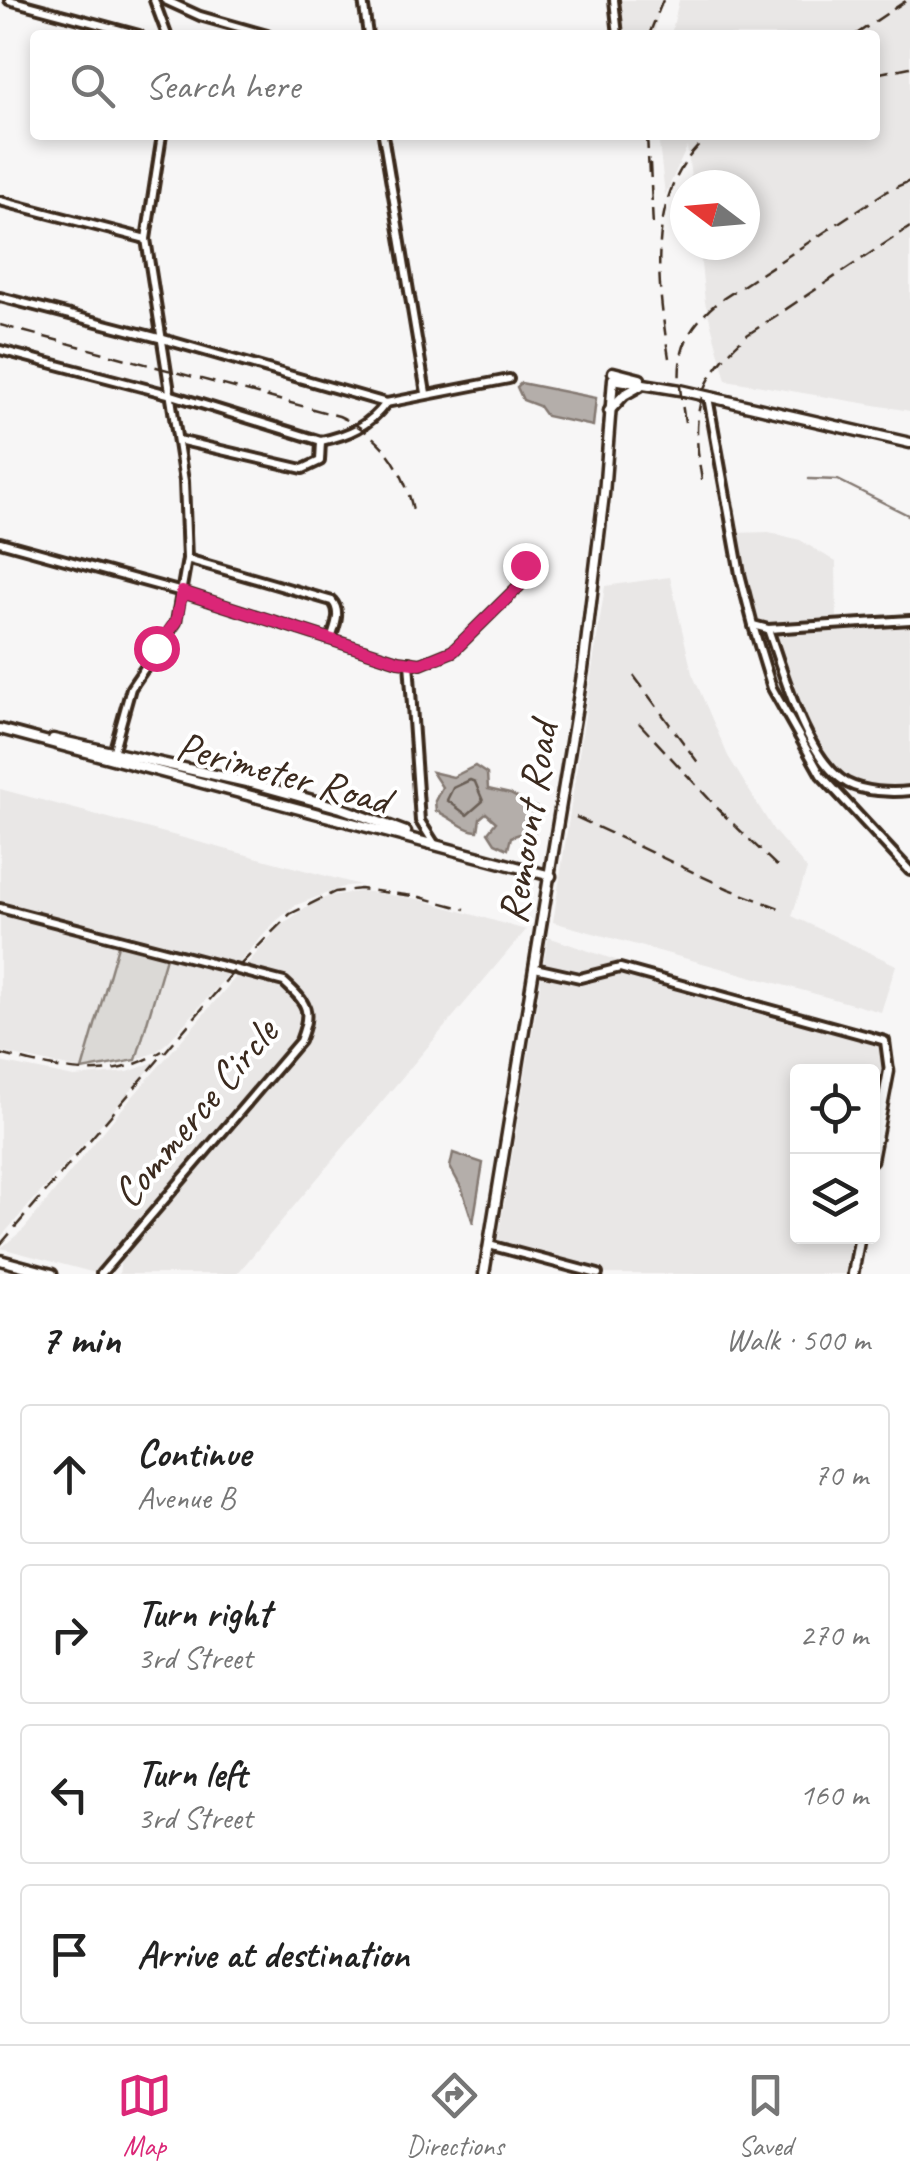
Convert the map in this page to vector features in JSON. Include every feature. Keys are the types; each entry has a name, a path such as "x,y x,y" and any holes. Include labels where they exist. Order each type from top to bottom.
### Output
{"main road":[{"name":"Remount Road","path":"484,1274 584,668 613,376 650,385"},
{"path":"610,411 633,388 650,385 910,443"},
{"path":"0,729 33,738 67,740 112,754 290,794 430,841"},
{"name":"Perimeter Road","path":"112,754 551,876"},
{"path":"288,806 290,794"},
{"path":"873,1154 888,1071"},
{"path":"853,1274 859,1244"},
{"path":"0,1260 52,1274"}],"street":[{"path":"8,0 120,30"},
{"path":"154,0 165,30"},
{"path":"165,0 200,16 250,30"},
{"path":"363,0 367,30"},
{"path":"614,0 617,30"},
{"path":"112,754 131,688 176,622 187,559 184,481 146,239 161,140"},
{"path":"384,140 426,394"},
{"path":"0,201 146,239"},
{"path":"0,298 163,339 386,404 510,379"},
{"path":"0,350 172,394 321,441 362,428 386,404"},
{"path":"708,397 740,574 772,688 821,775 910,871"},
{"path":"178,440 303,469 320,461 321,441"},
{"path":"0,542 421,664 453,651 519,586 525,565"},
{"path":"187,559 332,600 338,618 331,639"},
{"path":"753,625 768,629 910,620"},
{"path":"768,629 818,753 833,771 847,783 868,789 910,792"},
{"path":"409,662 420,821 430,841"},
{"name":"Commerce Circle","path":"0,908 284,982 304,1001 308,1019 300,1040 101,1274"},
{"path":"535,968 580,978 620,968 875,1038 885,1042 888,1071"},
{"path":"489,1244 598,1274"}],"shaded area":[{"path":"618,0 662,0 655,30 622,30"},
{"path":"679,0 910,0 910,411 726,380 705,302 701,260 760,260 760,170 690,170 687,147 676,170 670,170 665,195 659,140 880,140 880,30 672,30"},
{"path":"769,532 800,540 836,562 837,624 910,620 910,791 868,789 821,775 772,688 753,625 733,533"},
{"path":"670,577 692,673 728,756 774,831 807,869 792,916 896,965 881,1012 553,922 605,586"},
{"path":"0,789 360,885 346,886 296,905 275,922 156,1052 136,1060 168,952 119,940 82,1070 0,1052"},
{"path":"362,891 418,899 526,930 237,1274 119,1274 122,1251 99,1274 1,1248 24,1229 279,927 329,896"},
{"path":"548,937 718,995 885,1041 889,1055 880,1114 880,1064 790,1064 790,1244 859,1244 854,1274 598,1274 497,1247"},
{"path":"119,942 167,954 136,1060 82,1070"},
{"path":"157,1061 0,1238 0,1062 74,1077 128,1072"}],"water":[{"path":"521,383 596,398 593,426 546,416 539,406 523,400 517,387"},
{"path":"475,766 487,774 488,789 510,794 539,809 534,835 525,832 511,837 508,849 495,843 488,832 496,822 486,813 480,818 478,831 436,811 435,801 442,787 432,772 453,777"},
{"path":"453,1153 483,1163 473,1223 450,1167"}],"waterway":[{"path":"809,479 838,480 910,516"}],"railway":[{"path":"651,30 663,0"},
{"path":"862,30 907,0"},
{"path":"880,73 910,67"},
{"path":"647,140 649,175"},
{"path":"669,358 661,299 660,239 674,182 705,140"},
{"path":"650,163 653,228"},
{"path":"685,422 681,356 685,342 703,316 718,302 887,191 910,181"},
{"path":"702,480 698,418 707,384 716,368 747,335 910,227"},
{"path":"0,325 339,416 367,433 388,454 403,479 413,510"},
{"path":"634,676 699,764"},
{"path":"639,723 781,870"},
{"path":"576,817 729,889 779,908"},
{"path":"0,1245 236,969 290,914 335,892 360,889 420,897 465,909"},
{"path":"0,1054 62,1069 102,1071 142,1062 162,1051"}],"route":[{"path":"156,648 176,622 182,592 398,661 421,664 453,651 519,586 525,565"}]}
